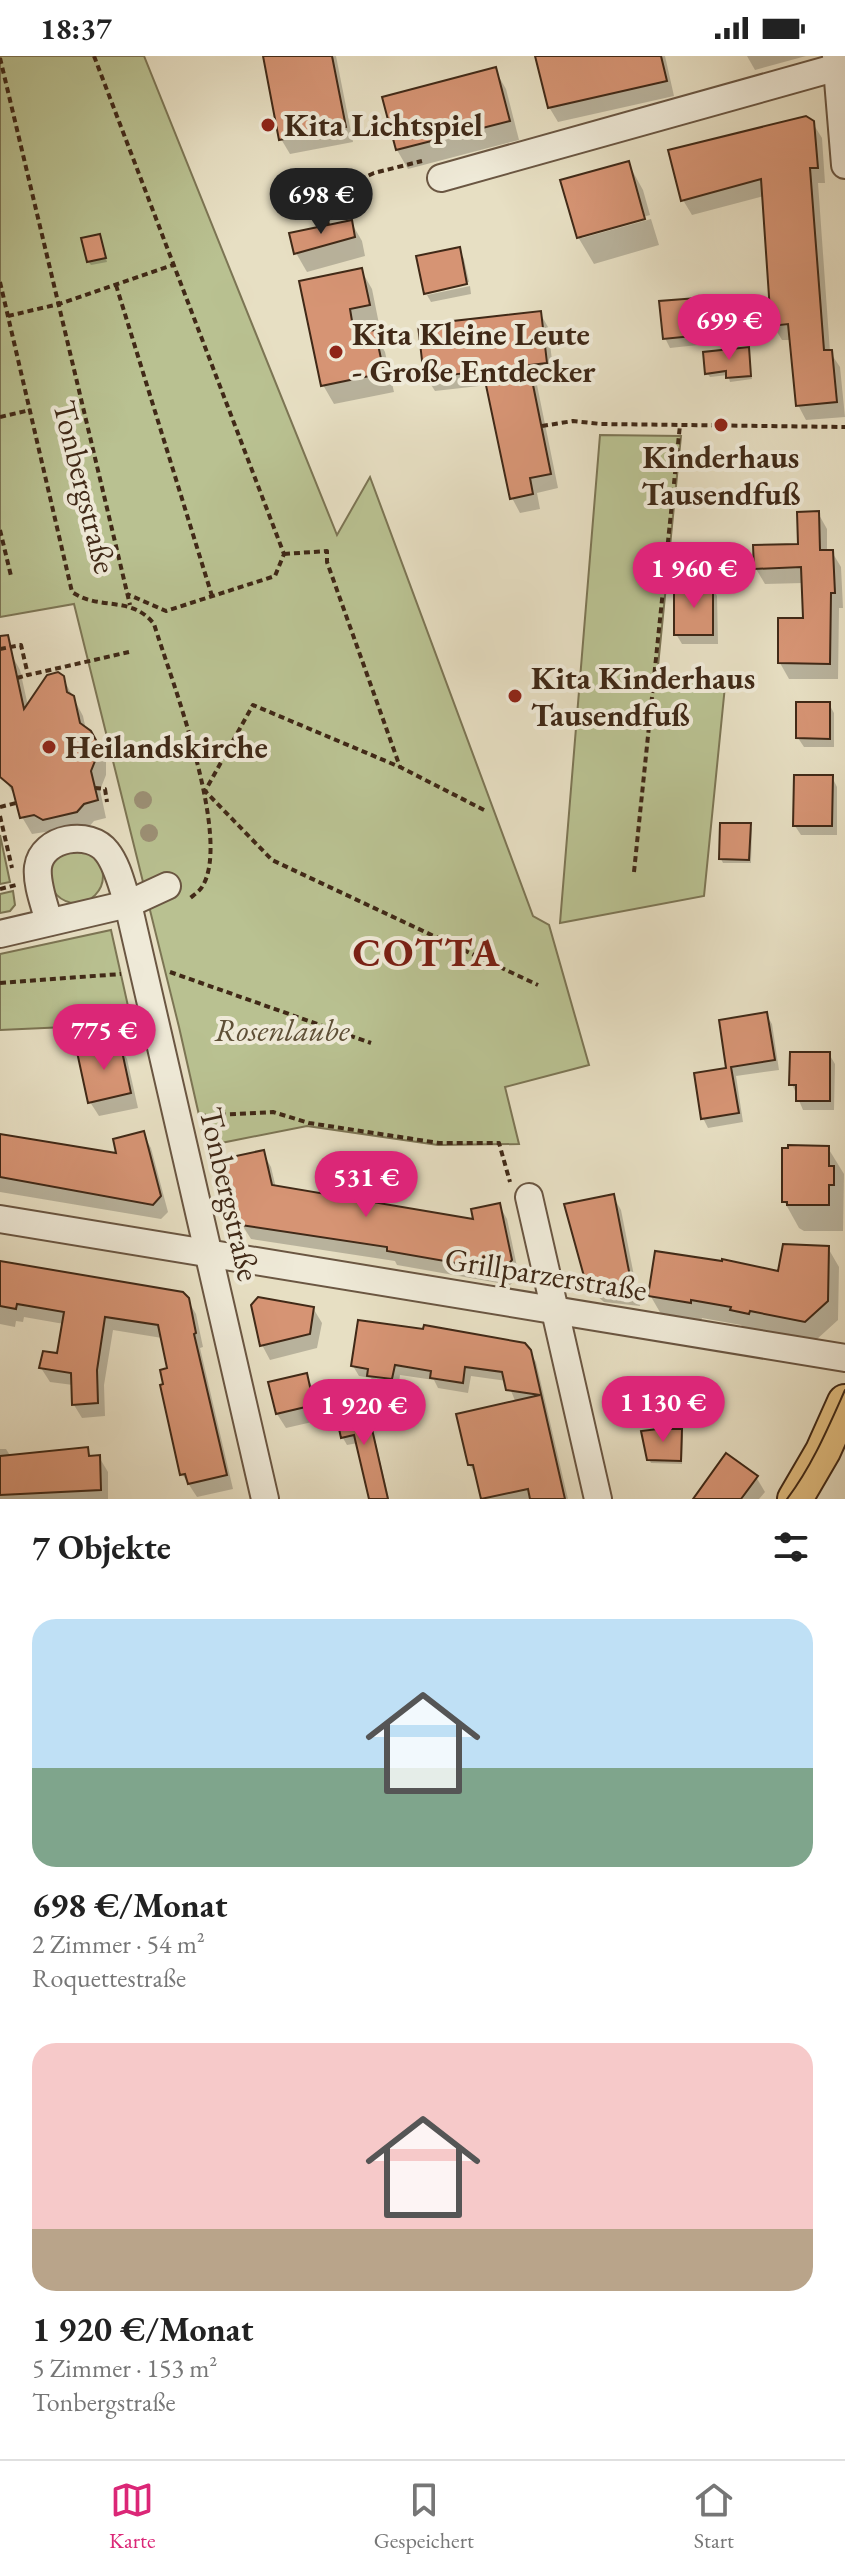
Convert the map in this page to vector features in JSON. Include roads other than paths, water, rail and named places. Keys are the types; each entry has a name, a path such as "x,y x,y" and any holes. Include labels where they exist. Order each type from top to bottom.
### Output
{"main road":[{"path":"795,1499 806,1483 845,1402"}],"street":[{"path":"441,178 839,63 845,165"},
{"name":"Tonbergstraße","path":"49,922 38,867 43,855 52,846 67,840 82,838 98,843 108,852 128,904 265,1499"},
{"path":"0,934 128,904 167,886"},
{"path":"529,1197 598,1499"},
{"name":"Grillparzerstraße","path":"0,1219 845,1358"}],"tram line":[{"path":"787,1499 812,1460 845,1390"}],"place":[{"name":"Kita Lichtspiel","path":"268,125"},
{"name":"Kita Kleine Leute - Große Entdecker","path":"336,352"},
{"name":"Kinderhaus Tausendfuß","path":"721,425"},
{"name":"Kita Kinderhaus Tausendfuß","path":"515,696"},
{"name":"Heilandskirche","path":"49,747"}],"district":[{"name":"COTTA","path":"427,952"}],"park label":[{"name":"Rosenlaube","path":"282,1030"}]}
